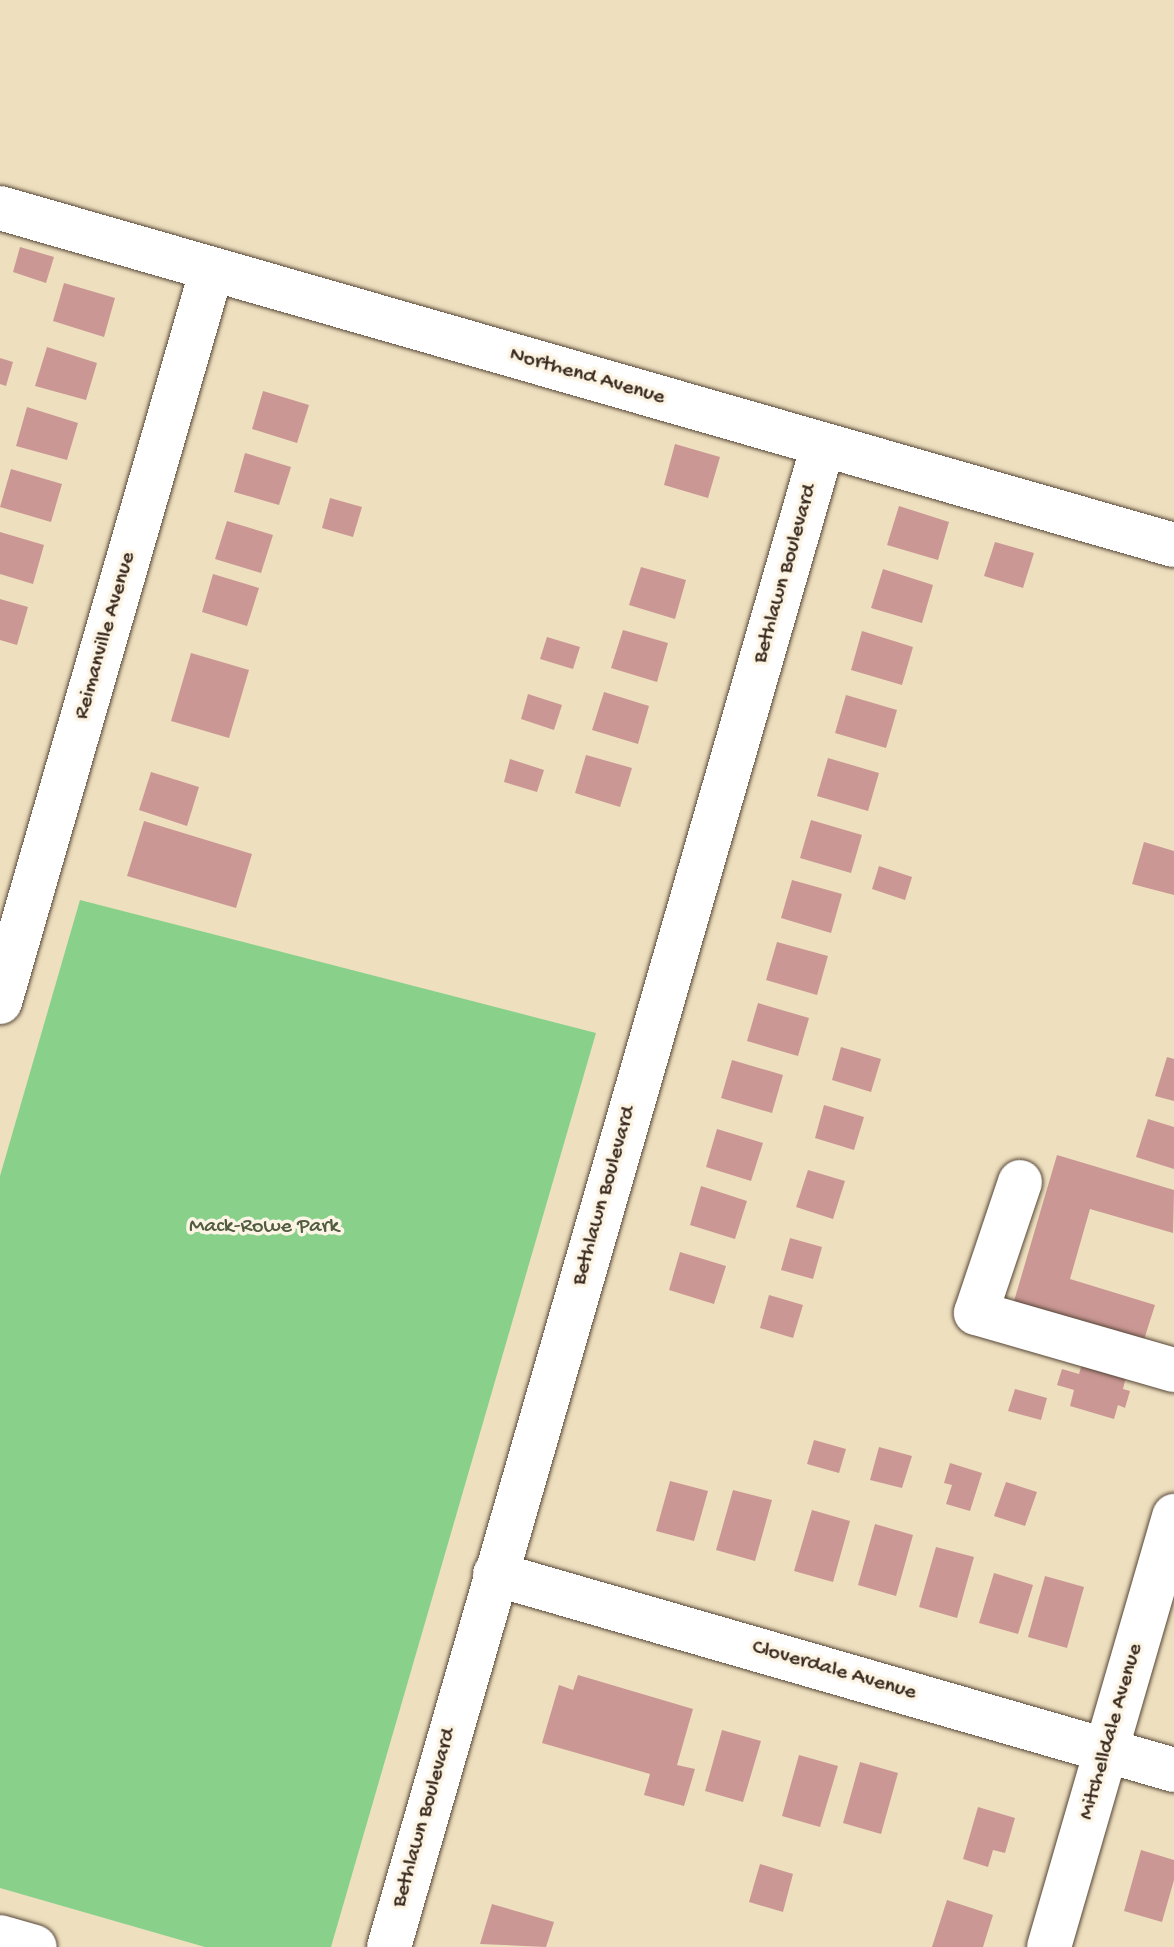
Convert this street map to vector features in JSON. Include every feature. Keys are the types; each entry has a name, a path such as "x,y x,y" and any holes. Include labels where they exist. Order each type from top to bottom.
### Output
{"street":[{"name":"Northend Avenue","path":"0,208 1174,545"},
{"name":"Reimanville Avenue","path":"0,1002 212,269"},
{"name":"Bethlawn Boulevard","path":"389,1947 823,445"},
{"path":"1020,1182 976,1313 1174,1370"},
{"name":"Mitchelldale Avenue","path":"1049,1947 1174,1516"},
{"name":"Cloverdale Avenue","path":"495,1574 1174,1770"},
{"path":"0,1937 35,1947"}],"green space":[{"name":"Mack-Rowe Park","path":"80,900 596,1033 331,1947 205,1947 0,1888 0,1176"}],"building":[{"path":"20,247 54,257 46,283 13,272"},
{"path":"64,283 115,298 104,337 53,321"},
{"path":"47,347 97,363 86,400 35,386"},
{"path":"0,358 13,362 6,386 0,384"},
{"path":"263,391 309,405 297,443 252,429"},
{"path":"27,407 78,423 67,460 16,446"},
{"path":"675,444 720,457 708,498 664,485"},
{"path":"245,453 291,467 279,505 234,492"},
{"path":"11,469 62,484 51,522 0,507"},
{"path":"330,498 362,507 353,537 322,528"},
{"path":"899,506 949,522 938,560 887,545"},
{"path":"227,521 273,535 261,573 215,559"},
{"path":"0,532 44,545 33,584 0,574"},
{"path":"995,542 1034,553 1023,588 984,576"},
{"path":"641,567 686,580 675,619 629,605"},
{"path":"883,569 933,585 922,623 871,608"},
{"path":"213,574 259,588 247,626 202,612"},
{"path":"0,599 28,607 17,645 0,640"},
{"path":"623,630 668,643 657,682 611,668"},
{"path":"862,631 913,647 902,685 851,670"},
{"path":"547,637 580,647 573,669 540,659"},
{"path":"191,653 249,670 229,738 171,721"},
{"path":"604,692 649,706 638,744 592,730"},
{"path":"528,694 562,705 554,730 521,719"},
{"path":"846,695 897,710 886,748 835,733"},
{"path":"586,755 632,768 620,807 575,793"},
{"path":"828,758 879,773 868,811 817,796"},
{"path":"510,759 544,770 537,792 504,782"},
{"path":"151,772 199,787 187,826 139,810"},
{"path":"811,820 862,835 851,873 800,858"},
{"path":"144,821 252,854 236,908 127,876"},
{"path":"1144,842 1174,851 1174,895 1132,884"},
{"path":"879,866 912,877 905,900 872,889"},
{"path":"792,880 842,894 831,933 781,918"},
{"path":"777,942 828,956 817,995 766,980"},
{"path":"758,1003 809,1018 798,1056 747,1041"},
{"path":"841,1047 881,1059 871,1092 832,1080"},
{"path":"1167,1057 1174,1059 1174,1101 1155,1096"},
{"path":"732,1060 783,1075 772,1113 721,1098"},
{"path":"824,1105 864,1117 854,1150 815,1138"},
{"path":"1148,1119 1174,1127 1174,1169 1136,1157"},
{"path":"717,1129 763,1143 751,1181 706,1167"},
{"path":"1057,1155 1174,1190 1173,1233 1090,1209 1070,1279 1155,1305 1142,1346 1012,1308"},
{"path":"808,1170 845,1181 833,1219 796,1207"},
{"path":"701,1186 747,1201 735,1239 690,1225"},
{"path":"790,1238 822,1247 813,1279 781,1270"},
{"path":"680,1252 726,1266 714,1304 669,1290"},
{"path":"769,1295 803,1305 793,1338 760,1328"},
{"path":"1082,1364 1126,1377 1123,1389 1130,1391 1125,1408 1118,1405 1114,1419 1070,1406 1074,1390 1057,1385 1062,1369 1079,1374"},
{"path":"1015,1389 1047,1398 1041,1420 1008,1411"},
{"path":"814,1440 846,1449 839,1473 807,1464"},
{"path":"879,1447 912,1456 902,1488 870,1480"},
{"path":"950,1463 982,1473 970,1511 946,1504 952,1485 944,1483"},
{"path":"670,1481 708,1491 694,1541 656,1531"},
{"path":"1006,1482 1037,1492 1025,1526 994,1516"},
{"path":"733,1490 772,1500 755,1561 716,1550"},
{"path":"812,1510 850,1521 833,1582 794,1571"},
{"path":"875,1524 913,1535 896,1596 858,1585"},
{"path":"936,1547 974,1557 957,1618 919,1607"},
{"path":"994,1573 1033,1585 1018,1634 979,1623"},
{"path":"1045,1576 1084,1587 1067,1648 1028,1637"},
{"path":"578,1675 693,1709 677,1765 695,1769 684,1806 644,1795 650,1774 542,1743 559,1685 573,1690"},
{"path":"722,1730 761,1741 743,1802 705,1791"},
{"path":"799,1755 838,1766 820,1827 782,1816"},
{"path":"860,1762 898,1773 881,1834 843,1823"},
{"path":"978,1807 1015,1818 1005,1853 993,1850 988,1867 963,1859"},
{"path":"1141,1850 1174,1860 1174,1880 1162,1922 1124,1911"},
{"path":"760,1864 793,1874 783,1912 749,1902"},
{"path":"947,1900 993,1915 983,1947 932,1947"},
{"path":"492,1904 554,1922 546,1947 480,1944"}]}
